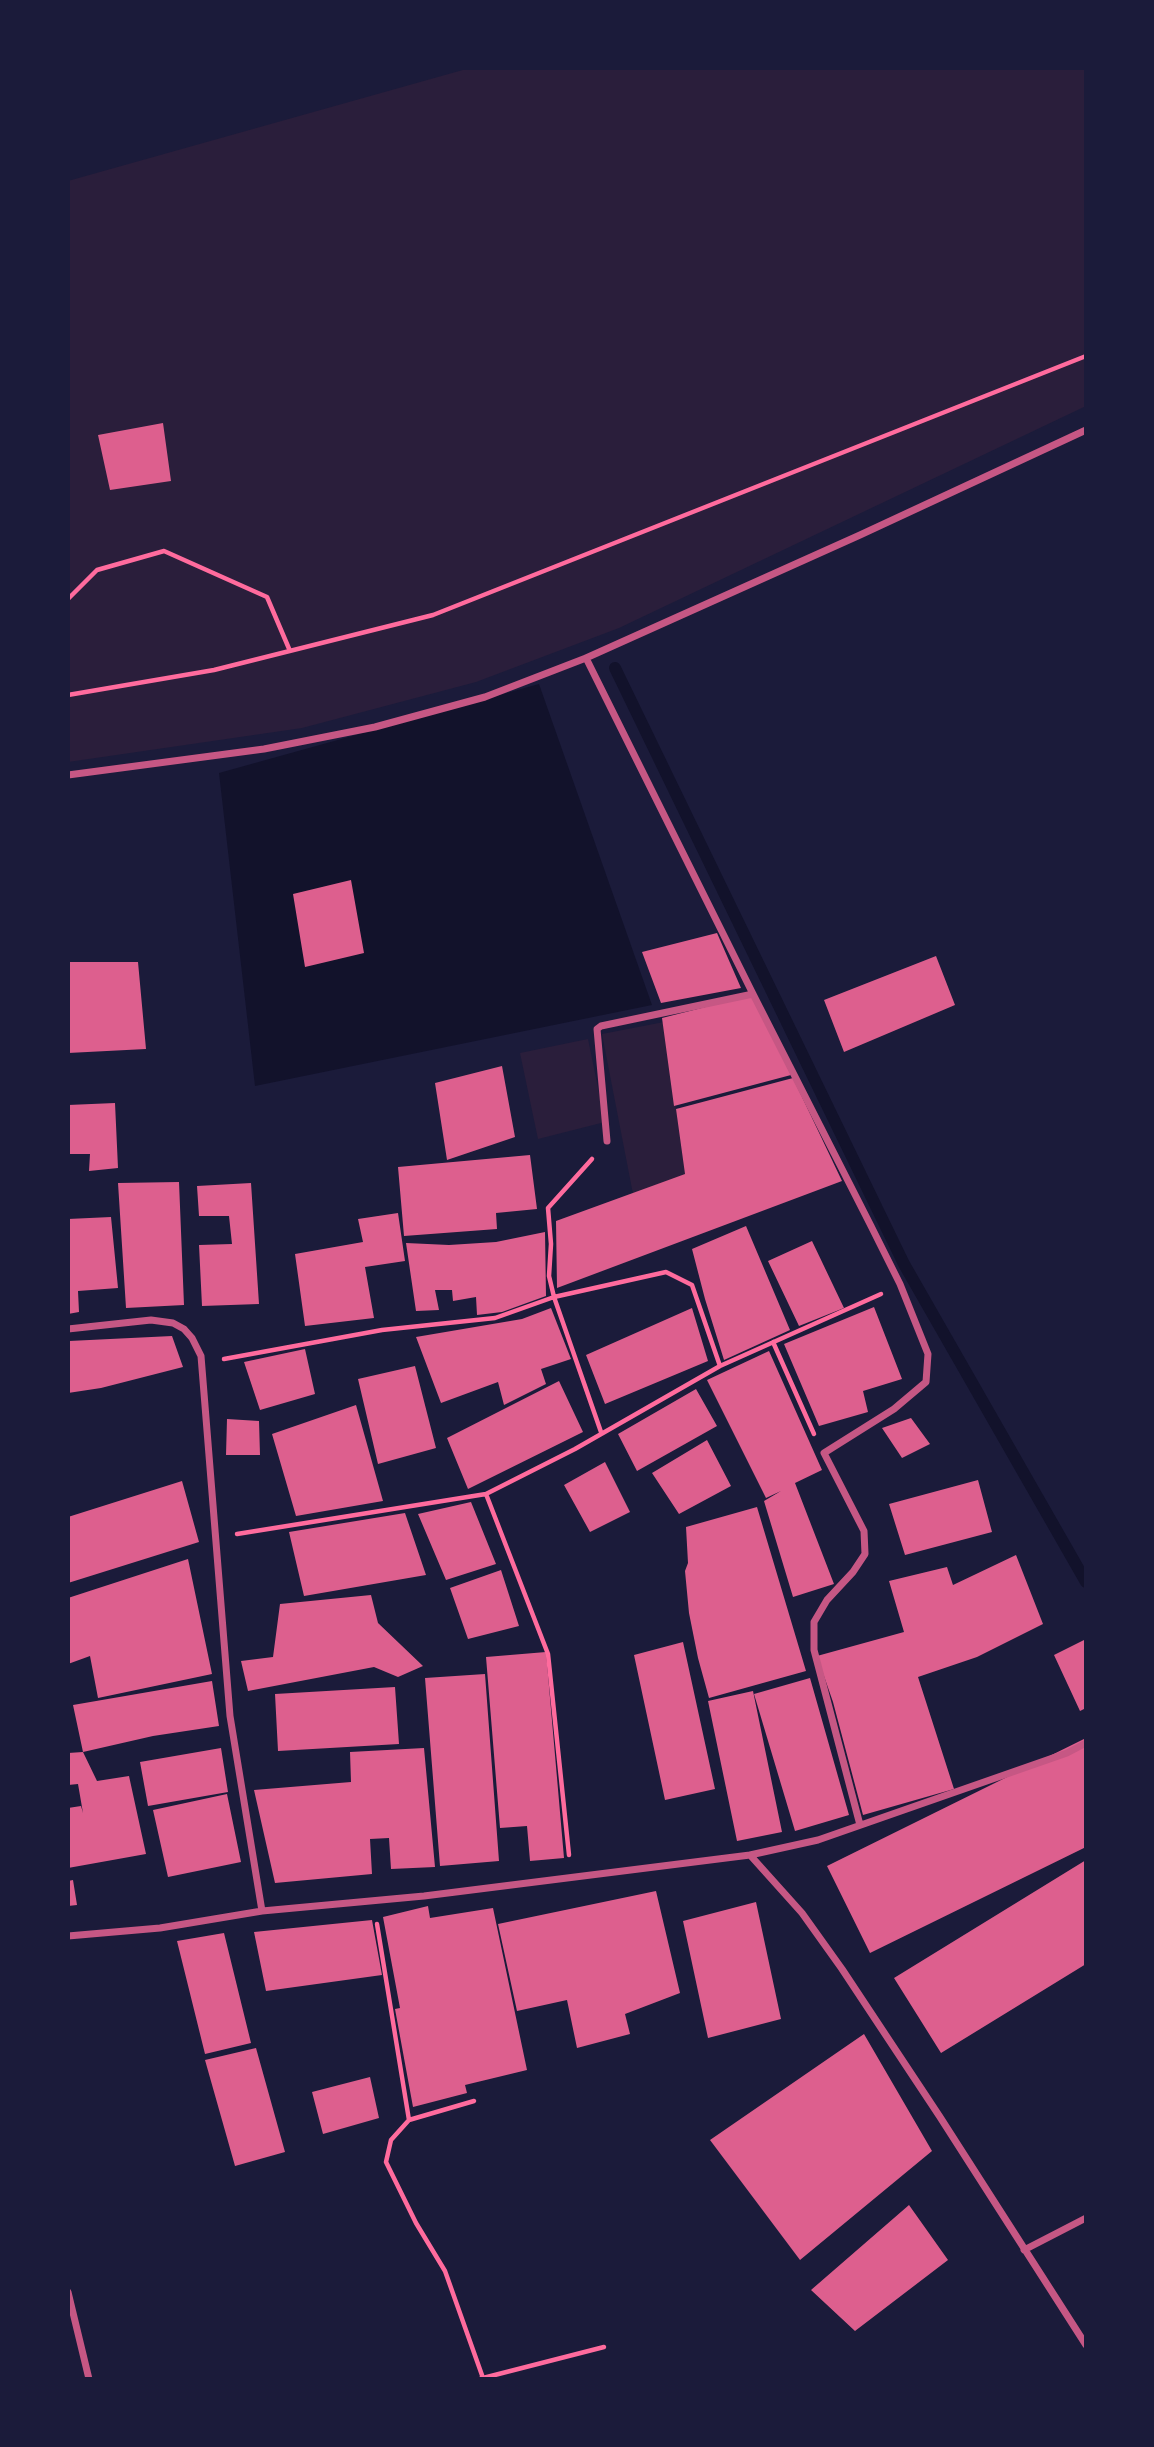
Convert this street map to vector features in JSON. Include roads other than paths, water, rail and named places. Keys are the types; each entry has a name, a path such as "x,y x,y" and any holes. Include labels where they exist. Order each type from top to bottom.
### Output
{"street":[{"path":"68,775 264,749 375,727 485,697 586,658 1086,430"},
{"path":"586,658 900,1284 928,1354 926,1382 894,1409 824,1453 864,1531 865,1554 853,1572 827,1600 814,1622 814,1650 860,1825"},
{"path":"607,1142 597,1029 753,994"},
{"path":"68,1329 152,1320 173,1323 192,1338 202,1362 230,1716 262,1911"},
{"path":"68,1936 750,1855 818,1840 1067,1753 1086,1743"},
{"path":"750,1855 802,1913 834,1958 1086,2344"},
{"path":"1024,2249 1086,2218"},
{"path":"68,2292 89,2379"}],"waterway":[{"path":"615,668 904,1264 1086,1582"}]}
